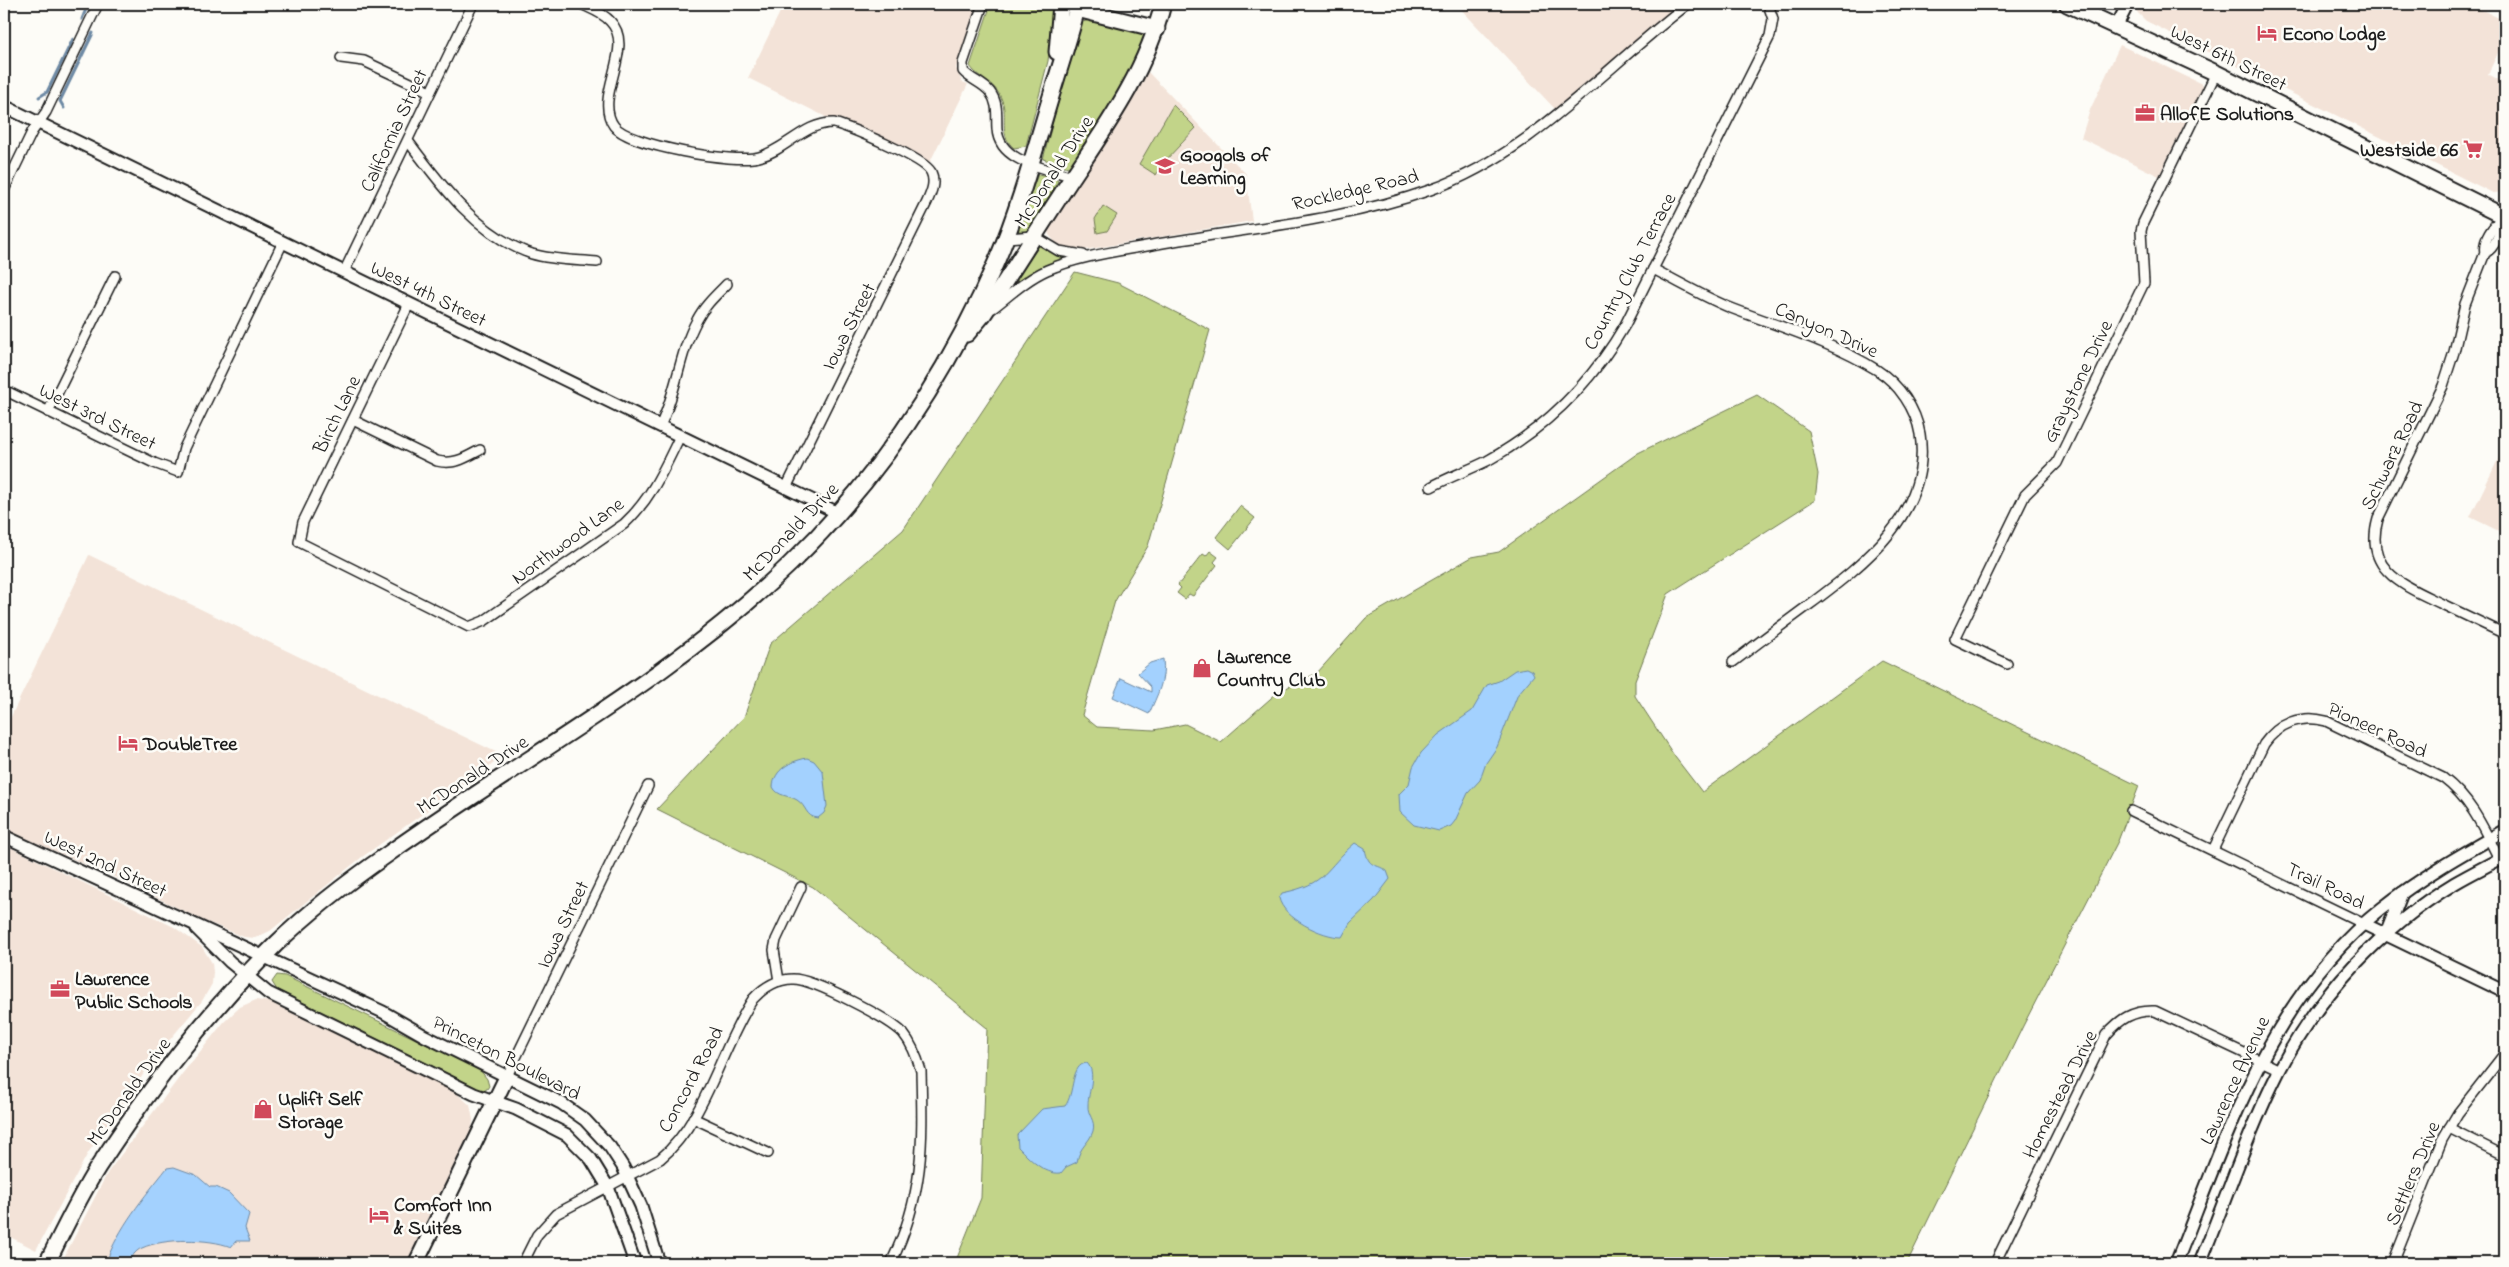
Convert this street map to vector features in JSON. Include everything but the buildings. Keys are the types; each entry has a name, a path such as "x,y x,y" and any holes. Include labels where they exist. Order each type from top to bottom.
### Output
{"main road":[{"path":"1053,90 1061,28 1061,4"},
{"name":"McDonald Drive","path":"47,1263 97,1169 150,1091 185,1046 279,941 323,903 390,852 580,726 716,629 790,564 838,513 902,433 956,349 983,315 1128,92 1157,29 1163,4"},
{"name":"West 6th Street","path":"2067,4 2117,25 2505,215"},
{"name":"McDonald Drive","path":"956,349 1006,238 1032,164 1066,52 1077,6"},
{"path":"1077,6 1157,29"},
{"path":"416,1263 507,1076"}],"street":[{"path":"4,190 38,122 46,112 98,4"},
{"name":"California Street","path":"344,272 473,4"},
{"name":"Iowa Street","path":"581,4 610,20 618,32 619,47 608,110 614,126 631,139 724,159 749,160 780,148 812,128 834,124 918,160 925,165 932,176 931,192 908,245 786,488"},
{"path":"983,4 963,63 964,71 986,88 994,100 997,108 998,139 1002,147 1013,156 1073,177"},
{"name":"Rockledge Road","path":"1091,256 1352,211 1397,201 1431,190 1488,163 1540,129 1688,4"},
{"name":"Country Club Terrace","path":"1431,486 1478,465 1510,447 1558,410 1602,361 1625,325 1770,36 1773,19 1768,4"},
{"path":"2117,25 2128,4"},
{"path":"341,58 364,61 430,92"},
{"name":"Graystone Drive","path":"2007,664 1955,639 2025,495 2057,463 2144,283 2141,231 2143,223 2216,73"},
{"name":"West 4th Street","path":"4,106 838,513"},
{"path":"408,141 456,200 505,242 527,252 550,258 597,262"},
{"name":"Schwarz Road","path":"2505,215 2500,233 2491,250 2485,253 2465,304 2454,352 2443,386 2378,520 2374,542 2380,562 2397,581 2505,634"},
{"path":"1006,238 1034,236 1059,251 1071,255 1091,256"},
{"name":"West 3rd Street","path":"4,390 154,463 178,472 184,448 283,242"},
{"path":"983,315 1031,278 1048,269 1091,256"},
{"name":"Canyon Drive","path":"1653,269 1730,307 1808,336 1877,370 1895,385 1906,398 1919,428 1922,446 1920,475 1907,505 1887,538 1859,568 1733,662"},
{"path":"48,412 115,276"},
{"path":"660,426 671,404 690,334 697,319 711,300 727,284"},
{"name":"Birch Lane","path":"409,304 303,522 298,542 469,627"},
{"path":"352,420 437,461 449,464 480,450"},
{"name":"Northwood Lane","path":"469,627 484,621 624,524 638,511 654,488 680,436"},
{"name":"Pioneer Road","path":"2213,850 2270,735 2283,726 2303,718 2326,721 2443,778 2464,798 2502,858"},
{"name":"Iowa Street","path":"507,1076 648,786"},
{"name":"Trail Road","path":"2131,811 2505,992"},
{"name":"Lawrence Avenue","path":"2176,1263 2260,1060 2281,1023 2307,985 2331,957 2364,924 2402,893 2441,865 2505,830"},
{"name":"West 2nd Street","path":"4,836 265,956"},
{"name":"Lawrence Avenue","path":"2200,1263 2280,1070 2298,1038 2338,983 2386,935 2439,894 2502,858"},
{"path":"801,887 776,940 774,950 779,981 802,980 812,983 883,1018 903,1034 917,1057 921,1071 921,1166 908,1223 891,1263"},
{"path":"2386,935 2402,893"},
{"name":"West 2nd Street","path":"192,924 246,976"},
{"name":"Princeton Boulevard","path":"265,956 382,1012 425,1036 560,1103 585,1120 610,1147 628,1176 659,1263"},
{"name":"Princeton Boulevard","path":"246,976 262,989 281,1000 474,1094 516,1109 567,1136 591,1159 608,1187 635,1263"},
{"name":"Concord Road","path":"524,1263 537,1235 546,1223 571,1205 660,1160 674,1148 693,1118 745,1010 761,990 779,981"},
{"name":"Homestead Drive","path":"1995,1263 2106,1036 2116,1023 2135,1012 2155,1011 2280,1070"},
{"name":"Settlers Drive","path":"2393,1263 2433,1158 2449,1128 2458,1113 2505,1054"},
{"path":"693,1118 768,1153"},
{"path":"2449,1128 2505,1156"}],"shaded area":[{"path":"774,4 977,4 956,68 962,82 968,84 930,162 853,125 828,118 748,78 782,8"},
{"path":"1456,4 1679,4 1555,109"},
{"path":"2136,4 2470,4 2505,21 2505,38 2488,74 2505,83 2505,192 2493,193 2146,21 2137,12"},
{"path":"2120,45 2204,85 2159,176 2081,138 2090,110"},
{"name":"Googols of Learning","path":"1147,71 1246,174 1252,221 1084,250 1073,250 1058,245 1049,235 1048,229 1102,149"},
{"path":"2505,445 2505,534 2470,517"},
{"path":"89,555 504,756 362,857 270,931 255,938 244,937 200,919 119,879 4,829 4,731"},
{"path":"6,845 174,927 202,947 212,963 213,972 212,984 202,1001 157,1055 88,1153 36,1250 4,1234 4,851"},
{"path":"256,1000 270,1002 455,1092 470,1105 473,1120 472,1128 406,1263 61,1263 108,1172 224,1022 240,1007"}],"green space":[{"path":"991,4 1054,4 1048,61 1026,146 1014,148 1009,143 1005,133 1003,104 997,90 970,66"},
{"path":"1092,19 1141,32 1145,37 1112,106 1075,163 1068,167 1043,159 1078,27 1083,22"},
{"path":"1173,105 1196,128 1165,161 1156,175 1139,164"},
{"path":"1038,174 1053,177 1058,181 1032,231 1016,231"},
{"path":"1103,206 1117,215 1107,231 1097,233 1095,219"},
{"path":"1037,244 1067,259 1040,268 1012,284"},
{"name":"Lawrence Country Club","path":"1075,272 1118,283 1210,330 1148,546 1115,601 1082,715 1097,727 1154,730 1185,724 1221,742 1278,692 1317,673 1366,618 1472,557 1499,552 1638,453 1757,395 1809,431 1818,474 1815,500 1668,594 1635,681 1635,696 1675,757 1702,792 1882,661 2139,786 2118,841 2023,1026 1907,1263 955,1263 981,1198 987,1028 813,887 657,809 744,717 770,644 903,530"},
{"path":"1240,506 1255,518 1230,549 1216,537"},
{"path":"1210,551 1218,557 1214,562 1217,565 1193,596 1189,594 1185,599 1177,593 1181,588 1178,585 1203,554 1206,556"},
{"path":"277,975 285,976 480,1070 487,1079 489,1086 487,1089 481,1090 277,990 272,982"}],"water":[{"path":"1163,659 1162,681 1149,714 1113,697 1121,678 1151,692 1151,687 1138,673 1150,663"},
{"path":"1526,668 1532,671 1534,675 1518,694 1497,747 1486,763 1480,780 1468,793 1455,821 1451,826 1439,831 1414,825 1400,812 1399,794 1409,784 1413,767 1421,753 1438,735 1472,711 1487,685 1499,681 1515,670"},
{"path":"807,758 814,761 823,772 827,806 824,813 818,818 811,816 800,802 778,793 773,787 776,775 784,767 795,761"},
{"path":"1355,843 1365,849 1370,862 1387,871 1390,879 1374,900 1350,923 1342,937 1314,930 1288,913 1279,898 1282,893 1308,885 1317,880"},
{"path":"1087,1063 1092,1077 1088,1109 1094,1127 1093,1131 1080,1152 1077,1162 1066,1167 1061,1173 1043,1169 1018,1147 1017,1135 1042,1109 1065,1106 1078,1068"},
{"path":"174,1167 196,1175 210,1187 216,1187 229,1193 249,1214 245,1228 250,1241 236,1241 231,1247 211,1242 186,1240 162,1242 139,1249 125,1263 106,1263 117,1237 132,1213 167,1168"}],"waterway":[{"path":"82,19 88,4"},
{"path":"64,108 60,101 93,33"},
{"path":"39,97 47,92 73,39"}],"place":[{"name":"Econo Lodge","path":"2267,33"},
{"name":"AllofE Solutions","path":"2145,113"},
{"name":"Westside 66","path":"2473,149"},
{"name":"Googols of Learning","path":"1165,166"},
{"name":"Lawrence Country Club","path":"1202,668"},
{"name":"DoubleTree","path":"128,743"},
{"name":"Lawrence Public Schools","path":"60,989"},
{"name":"Uplift Self Storage","path":"263,1109"},
{"name":"Comfort Inn & Suites","path":"379,1215"}]}
